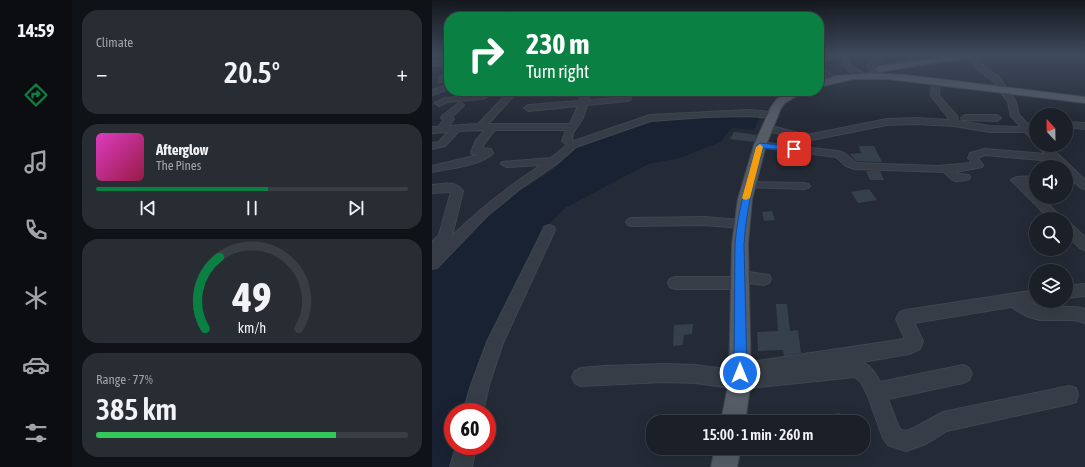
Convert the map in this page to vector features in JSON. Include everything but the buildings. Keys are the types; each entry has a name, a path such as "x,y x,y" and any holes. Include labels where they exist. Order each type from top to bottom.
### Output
{"main road":[{"path":"824,83 847,77"},
{"path":"883,77 936,81 1085,100"},
{"path":"734,415 740,377 741,224 749,185 760,145 776,107 781,100 789,96"},
{"path":"724,467 727,455"}],"street":[{"path":"830,77 834,80"},
{"path":"995,77 1012,102 1015,116 1029,131"},
{"path":"936,81 935,96 954,121 990,128 1022,130"},
{"path":"432,93 444,88"},
{"path":"439,103 445,100 484,96"},
{"path":"480,127 509,96"},
{"path":"528,108 584,98 623,97"},
{"path":"572,144 569,143 567,139 569,132 579,116 584,98"},
{"path":"436,130 450,119 445,118 460,105"},
{"path":"432,264 483,213 516,187 554,161 572,144 632,123 659,117 748,113 806,138 887,122 954,121 997,118"},
{"path":"1073,125 1085,126"},
{"path":"436,130 480,127 573,127"},
{"path":"432,169 461,163 486,155 487,152 476,152 481,140 492,127"},
{"path":"434,148 443,143 456,128"},
{"path":"760,145 838,154 843,156 850,164 855,166 947,169 977,166 978,163 973,156 985,152 1055,158"},
{"path":"1049,152 1055,158"},
{"path":"506,164 554,161"},
{"path":"947,169 956,178 965,177"},
{"path":"1073,175 1083,183"},
{"path":"1029,179 1017,180 1029,192"},
{"path":"1073,182 1083,183"},
{"path":"749,185 804,186"},
{"path":"432,189 453,187 457,191 445,237 432,250"},
{"path":"1042,204 1050,212"},
{"path":"632,222 704,221 741,224"},
{"path":"475,403 495,342 549,230"},
{"path":"1073,234 1085,245"},
{"path":"675,283 764,278"},
{"path":"1073,291 1085,290"},
{"path":"740,377 909,346 915,341 905,323 904,319 906,317 1029,298"},
{"path":"1014,301 1028,310 1044,314 1074,313 1085,316"},
{"path":"581,377 604,374 665,373 740,377 855,368 861,370 867,376 876,392 890,431 895,438 906,441 919,437 943,422 1069,395"},
{"path":"876,392 963,374"},
{"path":"461,467 464,455"}],"water":[{"path":"705,115 760,116 754,130 732,128 720,142 680,158 652,163 642,167 565,208 543,230 472,403 444,403 444,455 459,455 455,467 432,467 432,270 499,204 550,172 568,153 579,146 650,120"}],"slow traffic":[{"path":"746,198 760,147"}],"route":[{"path":"740,373 740,244 741,224 745,199 760,145 794,149"}]}
